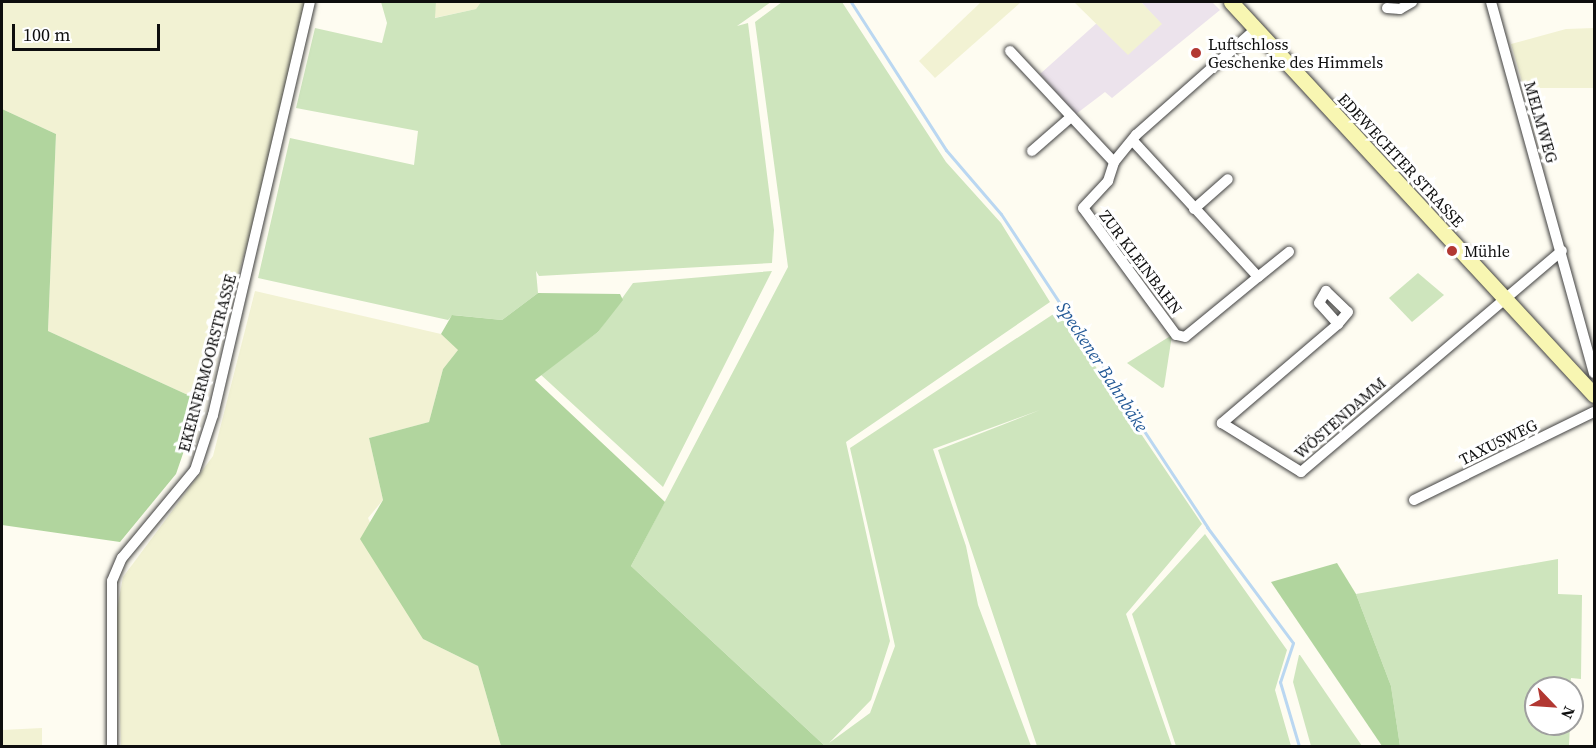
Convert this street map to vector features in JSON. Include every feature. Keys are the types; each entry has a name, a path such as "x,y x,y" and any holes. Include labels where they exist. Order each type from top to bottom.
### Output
{"main road":[{"name":"EDEWECHTER STRASSE","path":"1231,2 1594,395"}],"street":[{"name":"EKERNERMOORSTRASSE","path":"112,747 112,581 122,558 195,470 213,415 310,2"},
{"path":"1387,8 1400,9 1412,2"},
{"name":"MELMWEG","path":"1491,2 1562,251 1594,373"},
{"name":"ZUR KLEINBAHN","path":"1256,29 1114,162 1108,181 1083,208 1176,335 1185,337 1257,277"},
{"path":"1010,51 1114,162"},
{"path":"1032,151 1071,117"},
{"path":"1134,142 1257,277 1289,252"},
{"path":"1194,209 1228,179"},
{"path":"1503,296 1562,251"},
{"name":"WÖSTENDAMM","path":"1338,324 1222,423 1301,472 1503,296"},
{"name":"TAXUSWEG","path":"1414,500 1594,411"}],"shaded area":[{"path":"1141,2 1212,2 1220,10 1112,98 1105,92 1076,114 1040,74 1098,22 1128,54 1161,24"}],"green space":[{"path":"2,2 305,2 255,218 201,401 48,331 56,134 2,109"},
{"path":"381,2 436,2 435,18 476,9 481,2 771,2 737,26 748,23 774,230 772,263 539,276 536,271 538,293 502,320 453,315 448,320 258,278 290,138 414,165 418,131 296,108 315,28 382,43 387,23"},
{"path":"436,2 481,2 476,9 434,18"},
{"path":"782,2 842,2 946,162 1001,223 1050,302 846,442 890,641 871,700 829,743 870,713 895,646 850,448 1058,311 1202,524 1126,614 1172,746 1037,746 938,450 1040,410 933,449 966,546 978,605 1031,746 825,746 631,566 788,267 755,22"},
{"path":"981,2 1021,2 935,78 919,61"},
{"path":"1074,2 1141,2 1162,24 1128,55"},
{"path":"1594,28 1594,88 1524,88 1511,44 1566,29"},
{"path":"2,109 56,134 48,331 201,401 176,474 120,542 2,525"},
{"path":"772,271 663,487 540,374 598,332 633,283"},
{"path":"1418,273 1444,295 1412,322 1389,298"},
{"path":"255,291 441,334 459,349 443,369 429,422 369,438 383,500 368,518 423,639 478,666 501,746 121,746 116,614 123,577 213,456"},
{"path":"538,293 620,294 623,300 598,332 535,380 665,502 631,566 825,746 501,746 478,666 423,639 360,539 383,500 369,438 429,422 443,369 458,350 441,334 452,315 502,320"},
{"path":"1172,335 1164,387 1162,388 1127,363"},
{"path":"1205,534 1287,650 1275,690 1291,746 1176,746 1132,614"},
{"path":"1558,559 1558,594 1582,595 1581,676 1524,676 1524,736 1569,736 1569,746 1400,746 1391,686 1356,594"},
{"path":"1337,563 1356,594 1391,686 1400,746 1382,746 1271,582"},
{"path":"1299,655 1362,746 1311,746 1293,682"},
{"path":"42,728 42,746 2,746 2,730"}],"waterway":[{"name":"Speckener Bahnbäke","path":"851,2 946,150 1001,214 1207,527 1293,643 1280,682 1299,746"}],"place":[{"name":"Luftschloss Geschenke des Himmels","path":"1196,53"},
{"name":"Mühle","path":"1452,251"}]}
